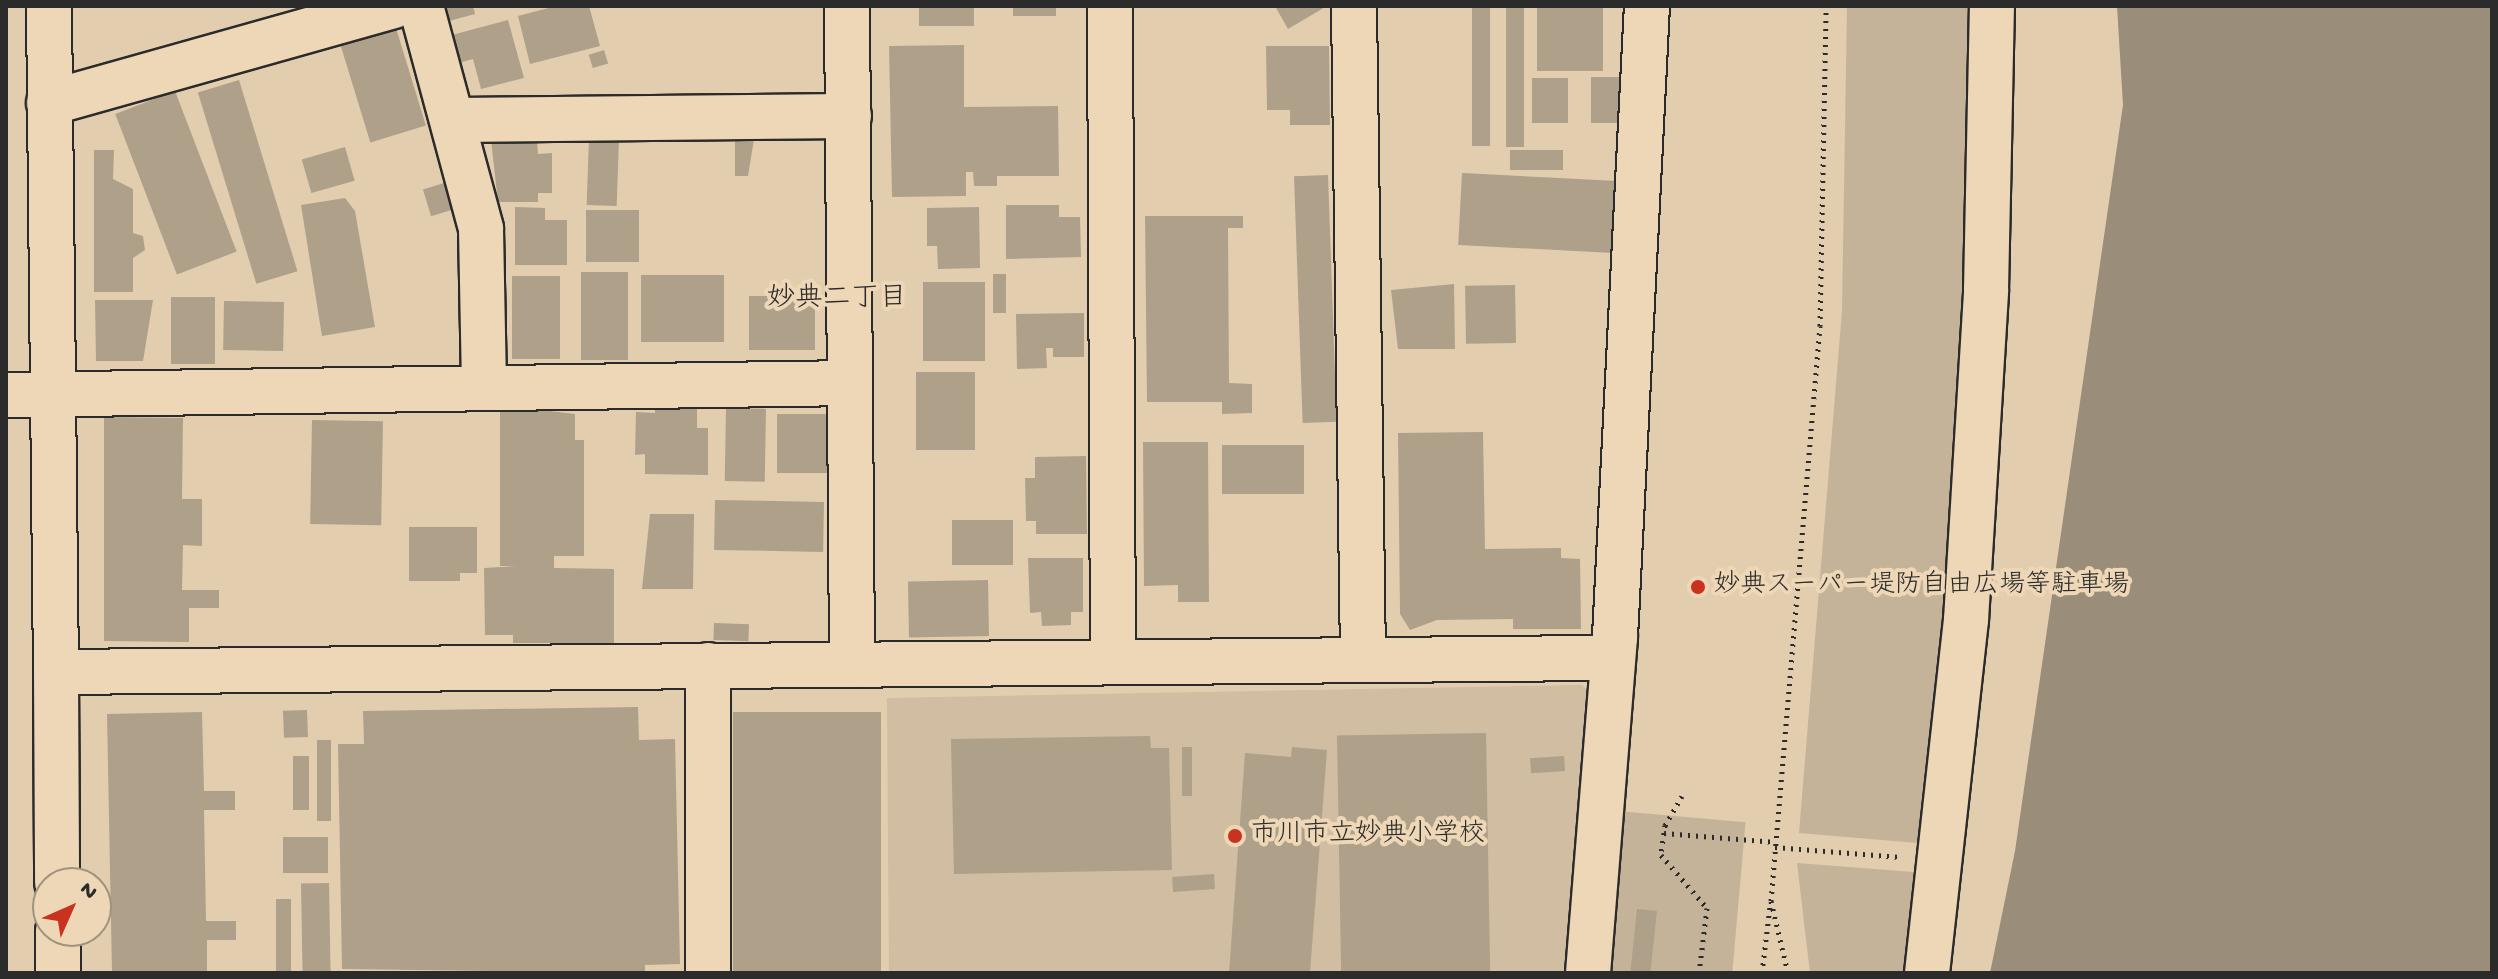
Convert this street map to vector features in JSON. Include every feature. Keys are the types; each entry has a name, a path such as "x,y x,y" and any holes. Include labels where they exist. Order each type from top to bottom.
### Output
{"street":[{"path":"49,6 57,867"},
{"path":"49,103 394,6"},
{"path":"421,6 481,229 484,385"},
{"path":"847,6 852,662"},
{"path":"1110,6 1113,659"},
{"path":"1354,6 1363,657"},
{"path":"1588,973 1613,658 1647,6"},
{"path":"1927,973 1967,604 1992,6"},
{"path":"454,120 849,116"},
{"path":"6,395 53,391 850,383"},
{"path":"56,672 1113,659 1613,658"},
{"path":"708,665 708,973"},
{"path":"58,947 58,973"}],"path":[{"path":"1762,973 1771,901 1820,326 1826,6"},
{"path":"1682,796 1664,833 1661,855 1707,908 1699,973"},
{"path":"1664,833 1940,861"},
{"path":"1771,901 1788,973"}],"shaded area":[{"path":"1847,6 1975,6 1962,429 1929,844 1799,833 1842,311"},
{"path":"2117,6 2492,6 2492,973 1990,973 2015,851 2123,105"},
{"name":"市川市立妙典小学校","path":"1582,685 1596,698 1569,973 889,973 887,698"},
{"path":"1618,811 1746,822 1732,973 1604,973"},
{"path":"1797,863 1926,873 1917,973 1810,973"}],"building":[{"path":"445,6 473,6 475,14 449,21"},
{"path":"556,6 589,6 600,46 530,64 518,16"},
{"path":"919,6 974,6 974,26 919,26"},
{"path":"1013,6 1056,6 1056,16 1013,16"},
{"path":"1275,6 1327,6 1288,29"},
{"path":"1472,6 1490,6 1490,146 1472,146"},
{"path":"1506,6 1524,6 1524,147 1506,147"},
{"path":"1537,6 1603,6 1603,71 1537,71"},
{"path":"508,20 524,78 481,89 473,59 459,63 452,35"},
{"path":"396,28 426,126 370,143 341,45"},
{"path":"964,45 964,107 1058,106 1059,176 997,176 997,186 974,186 973,172 966,172 966,196 892,197 889,46"},
{"path":"1266,46 1329,46 1330,125 1290,125 1290,110 1267,110"},
{"path":"604,50 608,63 593,68 589,55"},
{"path":"1591,77 1626,77 1626,123 1591,123"},
{"path":"1532,78 1568,78 1568,123 1532,123"},
{"path":"239,80 297,271 256,284 198,93"},
{"path":"175,91 237,252 177,275 115,114"},
{"path":"589,138 619,139 617,206 587,205"},
{"path":"735,139 754,139 748,176 735,176"},
{"path":"491,140 537,140 538,154 552,153 552,193 538,193 538,202 498,202"},
{"path":"345,147 355,181 311,193 302,159"},
{"path":"94,150 114,150 113,179 133,189 133,233 143,236 145,250 133,258 133,292 94,292"},
{"path":"1510,150 1563,150 1563,170 1510,170"},
{"path":"1462,173 1617,181 1613,253 1458,245"},
{"path":"1328,175 1337,422 1303,423 1294,176"},
{"path":"444,183 452,210 431,216 423,189"},
{"path":"345,198 355,211 375,327 322,336 301,205"},
{"path":"1006,205 1059,205 1059,217 1080,217 1081,257 1006,259"},
{"path":"515,207 545,208 545,220 567,220 567,265 515,265"},
{"path":"979,207 980,268 938,269 937,246 927,246 927,208"},
{"path":"586,210 639,210 639,262 586,262"},
{"path":"1145,216 1243,216 1243,228 1228,228 1229,383 1252,384 1252,413 1222,414 1222,402 1147,402"},
{"path":"581,272 628,272 628,360 581,360"},
{"path":"993,274 1006,274 1006,313 993,313"},
{"path":"641,275 724,275 724,342 641,342"},
{"path":"512,276 560,276 560,359 512,359"},
{"path":"923,282 985,282 985,361 923,361"},
{"path":"1454,284 1455,349 1398,349 1391,290"},
{"path":"1515,285 1516,343 1466,344 1465,286"},
{"path":"749,296 815,296 815,350 749,350"},
{"path":"171,297 215,297 215,364 171,364"},
{"path":"95,300 153,300 143,361 96,361"},
{"path":"224,301 284,302 283,351 223,350"},
{"path":"1084,313 1084,357 1053,357 1053,348 1046,348 1047,368 1017,369 1016,314"},
{"path":"916,372 975,372 975,450 916,450"},
{"path":"500,405 575,414 575,440 584,440 584,556 554,556 554,568 614,569 614,643 513,643 513,635 485,635 484,568 517,566 500,566"},
{"path":"655,406 697,406 697,428 708,428 708,475 645,474 645,454 635,455 636,412 655,413"},
{"path":"726,408 766,409 765,482 725,481"},
{"path":"777,414 831,414 831,473 777,473"},
{"path":"104,417 183,418 182,499 202,499 202,546 183,545 182,590 219,590 219,608 189,608 189,642 104,641"},
{"path":"312,420 383,421 381,525 310,524"},
{"path":"1483,432 1485,549 1561,548 1561,558 1580,559 1581,629 1513,629 1513,619 1437,620 1410,630 1400,614 1398,433"},
{"path":"1143,442 1208,442 1209,602 1178,602 1178,585 1144,586"},
{"path":"1222,445 1304,445 1304,494 1222,494"},
{"path":"1086,456 1087,534 1036,534 1036,521 1026,521 1025,478 1035,478 1035,457"},
{"path":"715,500 824,502 823,552 714,550"},
{"path":"650,514 694,514 693,589 642,589"},
{"path":"952,520 1013,520 1013,565 952,565"},
{"path":"409,527 477,527 477,573 460,573 460,581 409,581"},
{"path":"1028,558 1083,558 1083,612 1071,612 1071,625 1042,626 1041,612 1030,613"},
{"path":"988,580 989,636 909,637 908,581"},
{"path":"714,623 749,624 748,641 713,640"},
{"path":"638,707 639,740 675,739 680,964 645,965 645,973 342,969 338,744 364,744 363,711"},
{"path":"307,710 308,737 284,738 283,711"},
{"path":"202,712 204,791 235,791 235,810 204,810 206,921 236,921 236,940 207,940 207,973 112,973 107,714"},
{"path":"733,712 881,712 881,973 733,973"},
{"path":"1486,733 1490,973 1341,973 1337,736"},
{"path":"1150,736 1151,748 1169,748 1172,870 954,874 951,739"},
{"path":"317,740 331,740 331,821 317,821"},
{"path":"1182,747 1192,747 1192,796 1182,796"},
{"path":"1292,747 1327,750 1310,973 1229,973 1245,753 1291,757"},
{"path":"293,756 309,756 309,810 293,810"},
{"path":"1564,756 1565,771 1531,773 1530,758"},
{"path":"283,837 328,837 328,873 283,873"},
{"path":"1214,874 1215,889 1173,892 1172,877"},
{"path":"301,883 329,883 331,973 303,973"},
{"path":"276,899 291,899 291,973 276,973"},
{"path":"1637,909 1657,911 1650,973 1630,973"}],"place":[{"name":"妙典スーパー堤防自由広場等駐車場","path":"1698,587"},
{"name":"市川市立妙典小学校","path":"1235,836"}],"district":[{"name":"妙典二丁目","path":"837,300"}]}
